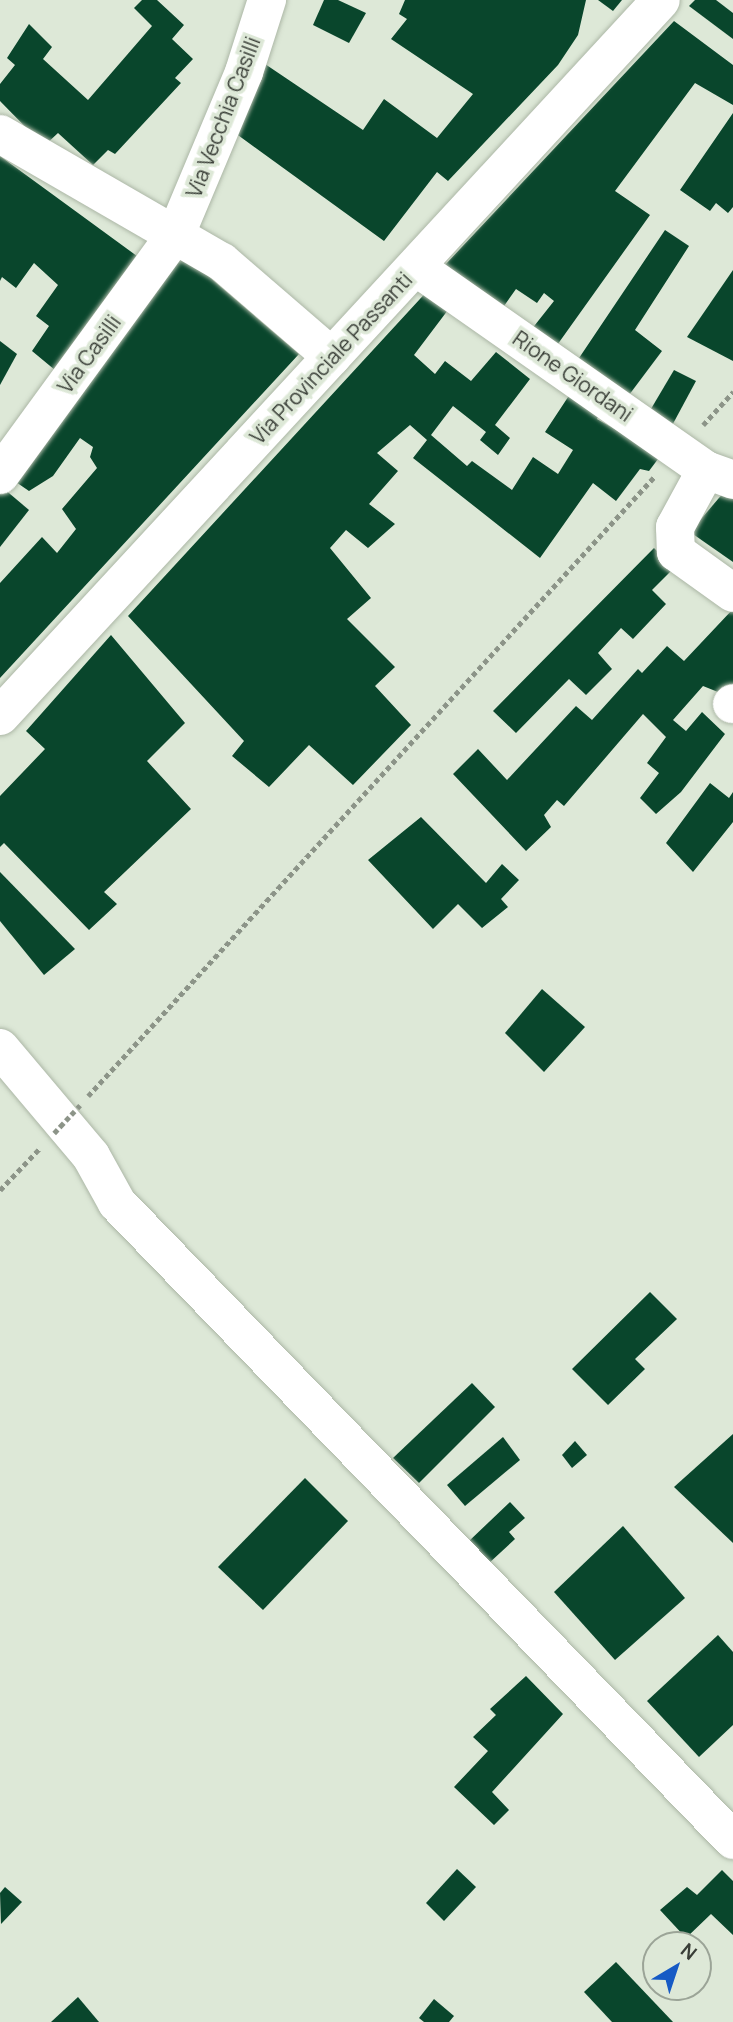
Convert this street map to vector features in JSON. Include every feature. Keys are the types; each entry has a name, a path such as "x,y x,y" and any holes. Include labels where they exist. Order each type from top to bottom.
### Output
{"street":[{"name":"Via Vecchia Casilli","path":"177,234 244,72 267,0"},
{"name":"Via Provinciale Passanti","path":"0,716 662,0"},
{"path":"0,134 222,262 331,357"},
{"name":"Via Casilli","path":"0,475 177,234"},
{"name":"Rione Giordani","path":"416,267 706,467"},
{"path":"706,467 675,527 676,552 733,593"},
{"path":"0,1048 91,1156 117,1203 733,1840"}],"path":[{"path":"0,1190 80,1105 706,467 733,392"}],"building":[{"path":"142,0 157,0 184,25 172,39 193,59 175,78 181,83 115,154 108,150 93,165 58,133 44,146 0,101 0,84 15,65 7,58 29,24 52,47 43,59 88,100 152,26 134,8"},
{"path":"324,0 338,0 366,13 349,43 313,25"},
{"path":"405,0 586,0 578,35 558,65 448,181 437,172 384,241 231,130 265,64 363,130 384,99 437,138 473,94 391,39 407,19 399,14"},
{"path":"598,0 622,0 613,11"},
{"path":"695,0 716,0 733,13 733,39 689,6"},
{"path":"674,21 733,65 733,105 695,83 615,191 650,215 555,348 531,330 554,301 544,293 537,303 516,289 504,306 444,266"},
{"path":"733,113 733,207 728,213 716,203 710,211 680,190"},
{"path":"0,156 141,259 61,375 32,351 49,326 36,316 58,285 34,263 16,288 2,277 0,281"},
{"path":"665,230 689,246 635,330 662,351 626,399 573,367"},
{"path":"179,251 299,354 0,678 0,583 42,537 57,553 76,529 62,509 97,468 90,457 93,447 80,438 53,476 29,491 10,478"},
{"path":"733,270 733,361 687,337"},
{"path":"431,287 454,302 414,355 435,374 445,361 471,381 496,352 530,379 495,425 510,438 498,455 480,440 486,432 453,406 431,435 467,466 472,461 512,490 533,457 558,474 573,450 545,432 574,388 603,406 597,419 661,455 649,471 640,469 616,501 593,483 540,558 413,458 427,440 410,425 377,453 398,471 369,504 395,524 368,548 346,530 330,548 371,598 347,619 395,667 375,686 411,725 353,785 309,745 269,787 232,756 244,741 128,616"},
{"path":"0,341 17,354 0,385"},
{"path":"674,370 696,381 668,433 645,419"},
{"path":"3,488 29,510 0,547 0,492"},
{"path":"724,492 733,496 733,562 690,532"},
{"path":"654,548 674,568 652,590 666,604 633,639 621,628 598,653 612,669 586,695 569,679 516,733 493,711"},
{"path":"733,609 733,684 723,694 703,686 673,720 686,731 702,712 725,734 681,792 656,814 640,798 659,773 647,763 666,737 643,714 564,806 557,800 544,815 551,827 526,851 453,774 478,749 507,780 576,706 592,720 638,669 642,673 667,646 684,661"},
{"path":"111,635 185,723 147,761 191,809 104,892 117,904 89,930 4,843 0,847 0,796 45,749 26,731"},
{"path":"710,783 729,798 733,792 733,822 693,872 666,843"},
{"path":"421,817 486,883 502,864 519,880 501,899 508,907 482,928 458,904 433,929 368,860"},
{"path":"0,872 75,949 44,975 0,921"},
{"path":"542,989 585,1027 544,1072 505,1033"},
{"path":"650,1292 677,1319 635,1359 645,1369 608,1405 572,1369"},
{"path":"472,1383 495,1407 419,1483 393,1458"},
{"path":"733,1434 733,1543 674,1487"},
{"path":"503,1437 520,1460 465,1506 447,1485"},
{"path":"575,1441 587,1455 572,1468 562,1455"},
{"path":"305,1478 348,1521 263,1610 218,1567"},
{"path":"510,1502 525,1518 509,1532 515,1539 488,1564 468,1542"},
{"path":"623,1526 685,1598 615,1660 554,1592"},
{"path":"718,1635 733,1652 733,1725 699,1757 647,1701"},
{"path":"526,1676 563,1714 492,1792 509,1810 494,1825 454,1787 488,1751 473,1737 496,1715 490,1709"},
{"path":"457,1869 476,1887 444,1921 426,1903"},
{"path":"722,1870 733,1881 733,1935 711,1914 693,1931 680,1931 660,1910 687,1887 697,1895"},
{"path":"5,1887 22,1902 1,1924 0,1893"},
{"path":"616,1962 642,1989 642,2001 653,2001 673,2022 612,2022 584,1992"},
{"path":"78,1997 99,2022 51,2022"},
{"path":"434,1999 454,2016 449,2022 424,2022 419,2018"}]}
